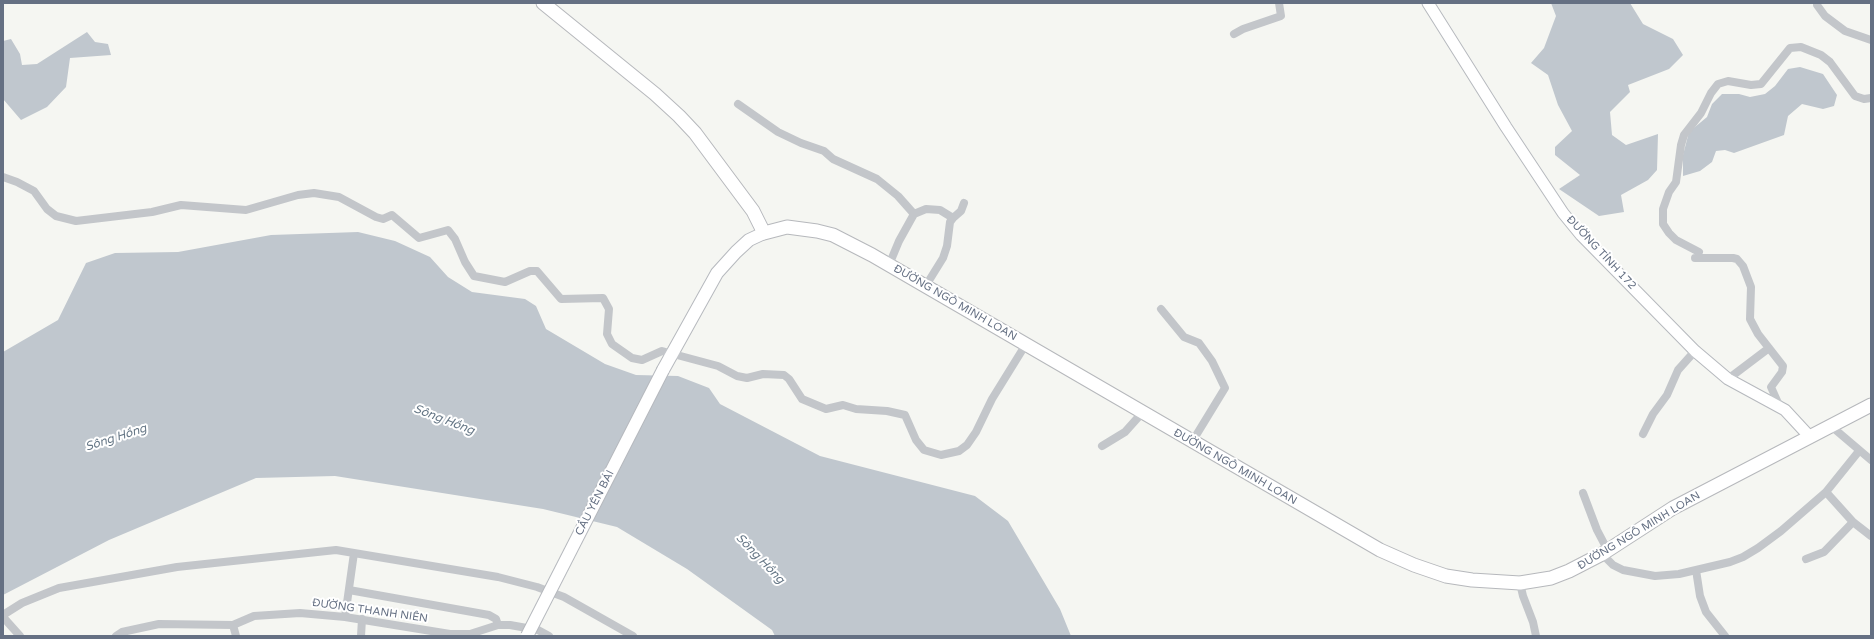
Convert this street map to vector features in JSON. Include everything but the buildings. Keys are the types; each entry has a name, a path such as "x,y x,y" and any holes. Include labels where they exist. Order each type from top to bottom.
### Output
{"highway":[{"path":"543,3 655,94 679,116 695,133 753,212 764,232"},
{"name":"ĐƯỜNG NGÔ MINH LOAN","path":"764,232 787,227 833,235 889,265 1380,550 1414,565 1446,576 1472,580 1520,583 1551,578 1569,571 1605,553 1673,508 1871,405"}],"main road":[{"name":"ĐƯỜNG TỈNH 172","path":"1428,3 1506,127 1563,213 1585,240 1695,351 1728,379 1779,405 1789,413 1810,437"},
{"name":"ĐƯỜNG NGÔ MINH LOAN","path":"663,370 717,273 745,244 764,232"},
{"name":"CẦU YÊN BÁI","path":"527,636 663,370"}],"street":[{"path":"1234,34 1242,29 1281,16 1282,14 1279,3"},
{"path":"1817,3 1817,6 1825,16 1845,31 1871,40"},
{"path":"1779,405 1771,387 1782,372 1783,366 1754,328 1750,319 1751,284 1740,262 1732,258 1697,255 1668,233 1663,224 1663,209 1669,192 1676,182 1681,145 1684,135 1701,113 1710,93 1718,84 1728,81 1750,85 1761,84 1790,48 1801,47 1821,55 1830,62 1856,96 1864,99 1871,98"},
{"path":"738,104 778,132 801,143 824,151 833,159 877,179 898,196 914,214"},
{"path":"3,177 17,182 34,191 47,209 56,216 76,221 152,212 181,205 246,210 298,195 314,193 339,196 376,217 383,219 392,215 419,238 448,230 455,239 465,262 474,276 505,282 530,272 537,271 561,298 603,298 609,309 606,334 612,344 632,358 642,360 662,352 718,366 737,376 747,378 763,374 784,375 789,379 802,399 826,409 843,405 856,409 887,411 904,415 916,440 924,450 941,455 959,451 967,445 976,432 992,399 1026,344"},
{"path":"925,287 943,258 953,218 961,211 964,203"},
{"path":"889,265 899,241 914,214 926,208 940,210 953,218"},
{"path":"1161,308 1184,337 1199,343 1212,361 1224,388 1192,442"},
{"path":"1728,379 1769,348"},
{"path":"1643,434 1652,414 1667,395 1678,370 1695,351"},
{"path":"1102,446 1125,432 1142,413"},
{"path":"1831,426 1871,460"},
{"path":"1583,493 1605,553 1613,565 1623,570 1637,573 1655,576 1672,575 1730,562 1752,552 1826,492 1859,451"},
{"path":"1826,492 1853,522 1871,536"},
{"path":"1806,559 1824,552 1853,522"},
{"path":"20,636 3,616 22,603 59,588 176,566 336,550 498,577 537,587 564,597 633,636"},
{"path":"345,617 354,553"},
{"path":"1696,570 1700,596 1706,612 1725,636"},
{"path":"1520,583 1536,636"},
{"path":"349,590 490,616 496,619 498,625"},
{"name":"ĐƯỜNG THANH NIÊN","path":"116,636 122,632 159,624 233,625 254,616 300,613 362,619 450,634 470,634 498,625 510,625 538,630 550,636"},
{"path":"360,636 362,619"},
{"path":"233,625 236,636"}],"water":[{"path":"1551,3 1630,3 1643,24 1673,39 1683,55 1669,69 1628,85 1630,92 1610,112 1612,135 1626,145 1658,134 1657,170 1648,180 1621,195 1624,212 1599,216 1559,189 1580,175 1555,155 1555,147 1572,131 1558,105 1548,75 1531,63 1544,48 1556,16"},
{"path":"87,32 95,42 108,44 111,55 70,58 66,87 47,107 21,120 3,99 3,41 11,39 20,54 22,65 37,64"},
{"path":"1800,67 1823,74 1837,95 1834,106 1823,109 1802,104 1788,116 1784,135 1734,153 1725,150 1716,151 1712,162 1700,171 1683,176 1683,155 1689,132 1707,117 1712,104 1722,94 1739,94 1750,97 1765,94 1775,86 1788,69"},
{"name":"Sông Hồng","path":"358,232 395,241 430,257 448,277 472,292 525,299 536,306 546,329 605,364 636,375 678,376 709,388 720,404 820,456 975,496 1008,521 1060,609 1071,636 775,636 772,630 687,569 617,527 543,509 335,476 256,478 109,540 3,595 3,352 58,320 86,263 115,253 178,252 271,235"}]}
